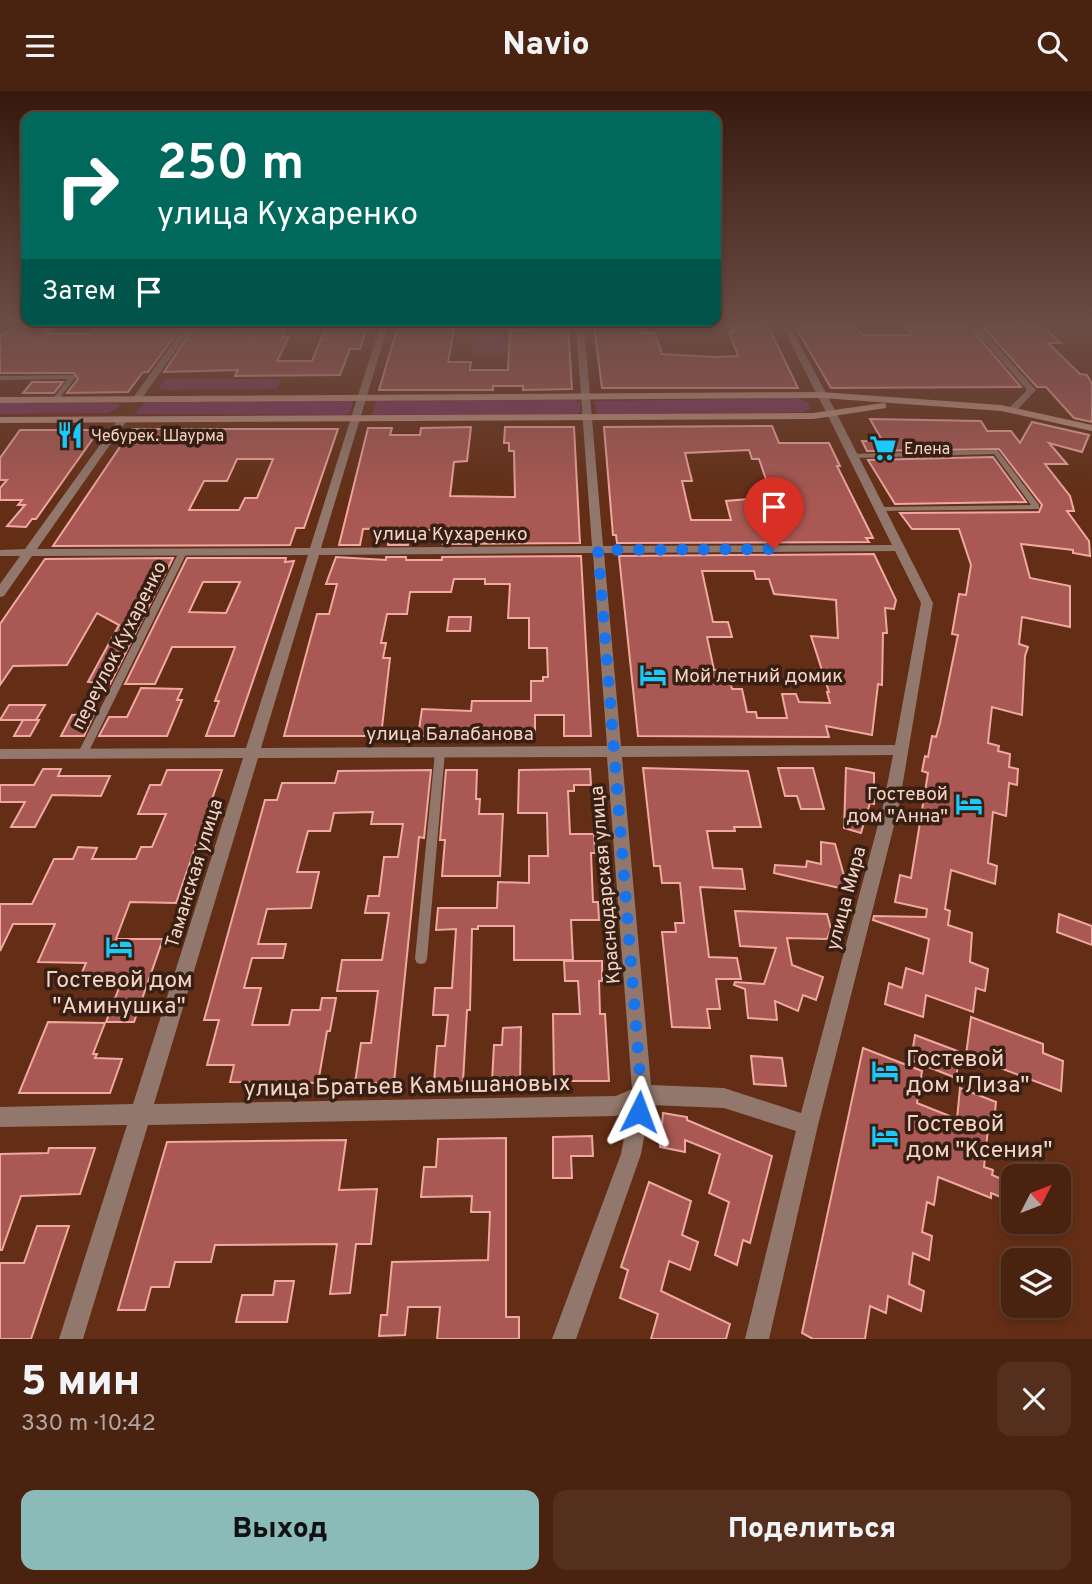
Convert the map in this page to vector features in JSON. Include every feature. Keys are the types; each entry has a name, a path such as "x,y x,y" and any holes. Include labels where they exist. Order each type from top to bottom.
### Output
{"main road":[{"path":"0,400 822,395 1013,409 1092,428"},
{"path":"123,419 137,399"},
{"path":"0,420 813,415 946,403"}],"street":[{"path":"137,399 148,384"},
{"path":"361,398 365,384"},
{"path":"585,384 586,397"},
{"name":"улица Мира","path":"757,1339 808,1125 891,806 927,603 816,384"},
{"path":"1013,409 1032,390 1027,384"},
{"name":"Краснодарская улица","path":"564,1339 631,1154 642,1095 586,397"},
{"name":"Таманская улица","path":"71,1339 361,398"},
{"path":"0,593 123,419"},
{"name":"улица Кухаренко","path":"0,553 900,548"},
{"name":"улица Балабанова","path":"0,754 899,750"},
{"name":"улица Братьев Камышановых","path":"0,1117 616,1106 642,1095 723,1098 808,1125"}],"lane":[{"path":"55,400 68,384"},
{"path":"853,456 996,451 1036,507 880,509"},
{"name":"переулок Кухаренко","path":"83,753 183,552"},
{"path":"421,959 440,752"}],"shaded area":[{"path":"162,384 278,384 276,389 158,390"},
{"path":"797,398 808,402 810,409 803,412 599,414 596,412 595,401"},
{"path":"376,401 580,402 581,411 577,414 372,415"},
{"path":"146,402 353,402 350,413 345,415 134,414"},
{"path":"0,403 116,403 120,406 108,413 0,414"}],"building":[{"path":"30,384 61,384 54,393 23,393"},
{"path":"74,384 134,384 128,392 67,393"},
{"path":"381,384 572,384 572,389 523,390 523,386 493,386 493,390 379,390"},
{"path":"602,384 796,384 798,388 602,388"},
{"path":"829,384 1019,384 1021,387 831,388"},
{"path":"1035,384 1092,384 1092,422 1074,418 1046,387 1037,387"},
{"path":"870,419 981,421 987,431 1011,431 1020,443 1032,422 1089,435 1082,452 1049,443 1067,464 1045,464 1070,496 1074,511 1067,511 1089,541 1090,556 1073,553 1073,550 1021,544 1030,578 1070,586 1070,627 1022,617 1019,644 1028,647 1025,656 1022,715 992,707 988,743 999,746 998,751 1010,754 1009,767 1018,769 1017,785 1009,783 1006,816 993,812 988,863 997,866 995,884 951,870 945,909 950,911 948,925 972,933 970,962 988,969 985,991 976,988 973,1012 926,995 923,1017 885,1004 889,983 902,988 906,968 923,974 929,939 873,920 874,916 926,917 927,909 895,902 900,875 911,878 928,773 922,771 932,736 936,737 940,723 958,635 952,634 959,594 966,595 971,565 959,529 912,529 900,513 1039,512 1042,505 999,449 867,451 862,441 883,442"},
{"path":"772,426 779,443 829,443 840,466 837,466 873,538 866,538 869,542 617,543 616,535 613,535 604,427","holes":["749,450 752,459 759,459 772,497 726,501 731,520 691,520 682,481 692,481 685,453"]},
{"path":"471,427 467,461 454,462 450,496 515,497 514,451 509,451 509,443 504,443 505,427 574,427 580,543 443,544 445,530 411,530 408,545 388,545 391,528 363,529 360,545 339,545 368,428 392,428 390,435 420,435 421,428"},
{"path":"132,429 338,429 304,528 296,528 290,545 53,546","holes":["237,459 273,459 257,498 245,498 239,510 189,510 204,481 227,481"]},
{"path":"20,430 99,430 36,519 32,519 26,527 7,526 25,505 18,505 22,500 0,500 0,488 7,480 0,480 0,458"},
{"path":"993,457 1026,502 895,504 868,460"},
{"path":"874,554 896,600 894,609 885,608 887,633 883,633 882,685 878,684 872,735 826,726 829,737 638,736 619,556","holes":["702,571 754,571 756,579 769,579 774,594 836,600 838,638 811,636 830,703 799,702 796,694 782,694 787,718 757,718 756,712 747,712 742,689 732,689 728,670 714,670 707,637 732,637 728,622 713,622"]},
{"path":"581,556 591,736 564,736 564,715 535,715 535,736 418,736 422,709 471,711 472,701 531,701 531,681 543,681 543,677 548,677 547,648 529,648 529,618 508,618 510,584 485,584 485,579 454,579 451,592 410,592 407,614 387,614 381,643 386,643 383,658 390,658 381,736 284,736 317,614 329,614 337,584 326,584 336,557 442,560 442,557"},
{"path":"173,558 110,684 88,682 119,625 97,613 67,665 13,666 0,685 0,624 45,559"},
{"path":"187,558 286,558 285,562 294,561 234,736 206,736 219,701 215,701 235,647 172,647 155,684 125,684","holes":["203,582 240,582 226,613 189,612"]},
{"path":"449,617 471,617 470,631 447,631"},
{"path":"141,688 182,689 177,700 182,700 167,736 99,736 109,717 127,717"},
{"path":"9,705 45,705 36,720 0,720"},
{"path":"94,714 84,736 61,736 72,715"},
{"path":"23,720 39,720 30,736 14,736"},
{"path":"643,768 748,771 761,827 707,831 713,868 742,869 745,889 700,887 709,957 737,958 741,979 716,979 720,1009 707,1009 710,1028 672,1027 662,932 676,932 675,923 684,923 680,883 662,883 660,866 654,866"},
{"path":"778,768 813,768 824,809 801,809 797,796 785,796"},
{"path":"846,768 874,773 874,804 870,803 861,833 844,828"},
{"path":"43,769 61,769 58,776 110,776 101,796 52,795 35,827 11,827 25,802 0,802 0,785 34,785"},
{"path":"590,769 591,785 574,785 574,791 568,791 570,834 594,834 595,853 591,853 593,902 598,902 599,920 571,920 573,960 514,960 514,926 478,926 478,929 472,929 470,1010 467,1010 463,1082 434,1082 437,1046 445,1046 448,1015 433,1015 435,988 452,988 456,929 436,930 438,908 497,908 498,882 529,883 529,856 548,856 547,813 518,813 519,770"},
{"path":"167,770 222,770 176,903 130,902 116,939 163,939 134,1022 106,1022 124,975 81,975 86,963 38,962 55,924 13,924 0,951 0,904 32,904 54,859 73,859 78,847 97,848 92,859 136,859 141,847 152,847 166,814 138,814 150,785 161,785"},
{"path":"431,770 424,838 419,837 394,1083 355,1083 361,1043 371,1043 378,991 337,991 342,960 382,960 389,913 365,913 368,896 379,896 384,857 398,857 403,824 371,824 373,812 334,813 330,831 308,831 297,872 319,872 311,908 267,909 258,944 286,944 283,958 252,958 244,988 261,988 252,1025 289,1025 292,1010 320,1010 322,998 336,998 318,1083 230,1082 234,1065 207,1065 219,1020 204,1020 265,800 277,800 282,783 335,783 338,771"},
{"path":"446,770 477,770 476,799 480,799 479,814 503,814 500,876 442,876 445,840 440,840"},
{"path":"821,842 835,844 845,879 844,889 774,873 775,865 806,867 807,861 821,864"},
{"path":"735,911 827,914 831,929 827,939 787,938 792,965 823,977 816,1000 803,995 798,1011 775,1001 777,1020 748,1018 745,989 734,985 735,982 764,984 776,948 740,946"},
{"path":"1059,914 1092,926 1092,945 1057,932"},
{"path":"564,961 602,961 602,981 599,981 600,1014 605,1014 609,1081 554,1081 553,1014 580,1014 578,981 565,981"},
{"path":"971,1017 1043,1044 1043,1053 1063,1061 1061,1091 966,1055"},
{"path":"48,1022 105,1023 93,1054 97,1054 95,1058 122,1059 110,1093 19,1093"},
{"path":"521,1027 520,1082 492,1082 494,1045 502,1045 503,1028"},
{"path":"915,1035 960,1052 956,1078 911,1060"},
{"path":"863,1048 922,1071 917,1103 957,1119 960,1088 996,1102 994,1121 989,1119 984,1167 993,1170 992,1175 1001,1179 1001,1197 991,1193 991,1198 938,1177 934,1205 927,1202 922,1232 932,1236 929,1260 913,1253 909,1284 924,1291 921,1311 888,1296 886,1313 870,1306 865,1339 813,1339 802,1333"},
{"path":"751,1056 782,1058 786,1086 754,1084"},
{"path":"663,1113 687,1117 687,1120 772,1156 750,1243 743,1240 737,1265 715,1255 729,1202 709,1193 720,1154 685,1140 685,1152 660,1147"},
{"path":"592,1136 593,1156 571,1156 572,1178 553,1178 553,1137"},
{"path":"506,1138 506,1317 519,1317 519,1339 437,1339 440,1307 408,1307 405,1335 379,1336 381,1315 387,1315 392,1262 488,1260 490,1212 471,1212 472,1196 421,1197 424,1167 436,1167 438,1139"},
{"path":"346,1140 339,1190 377,1189 371,1244 356,1244 350,1293 330,1294 337,1244 215,1245 211,1262 175,1262 169,1287 151,1287 145,1310 118,1310 167,1142"},
{"path":"49,1148 95,1148 80,1194 21,1196 0,1250 0,1154 48,1153"},
{"path":"649,1182 691,1201 682,1235 698,1242 690,1270 669,1261 661,1291 730,1324 726,1339 651,1339 658,1314 620,1298 628,1270 621,1267"},
{"path":"37,1226 69,1226 31,1339 0,1339 0,1263 24,1263"},
{"path":"275,1281 294,1281 287,1322 236,1322 242,1295 273,1295"}],"place":[{"name":"Чебурек. Шаурма","path":"70,435"},
{"name":"Елена","path":"883,448"},
{"name":"Мой летний домик","path":"653,675"},
{"name":"Гостевой дом \"Анна\"","path":"969,804"},
{"name":"Гостевой дом \"Аминушка\"","path":"119,947"},
{"name":"Гостевой дом \"Лиза\"","path":"885,1071"},
{"name":"Гостевой дом \"Ксения\"","path":"885,1136"}],"route":[{"path":"639,1112 642,1095 598,550 774,549"}]}
